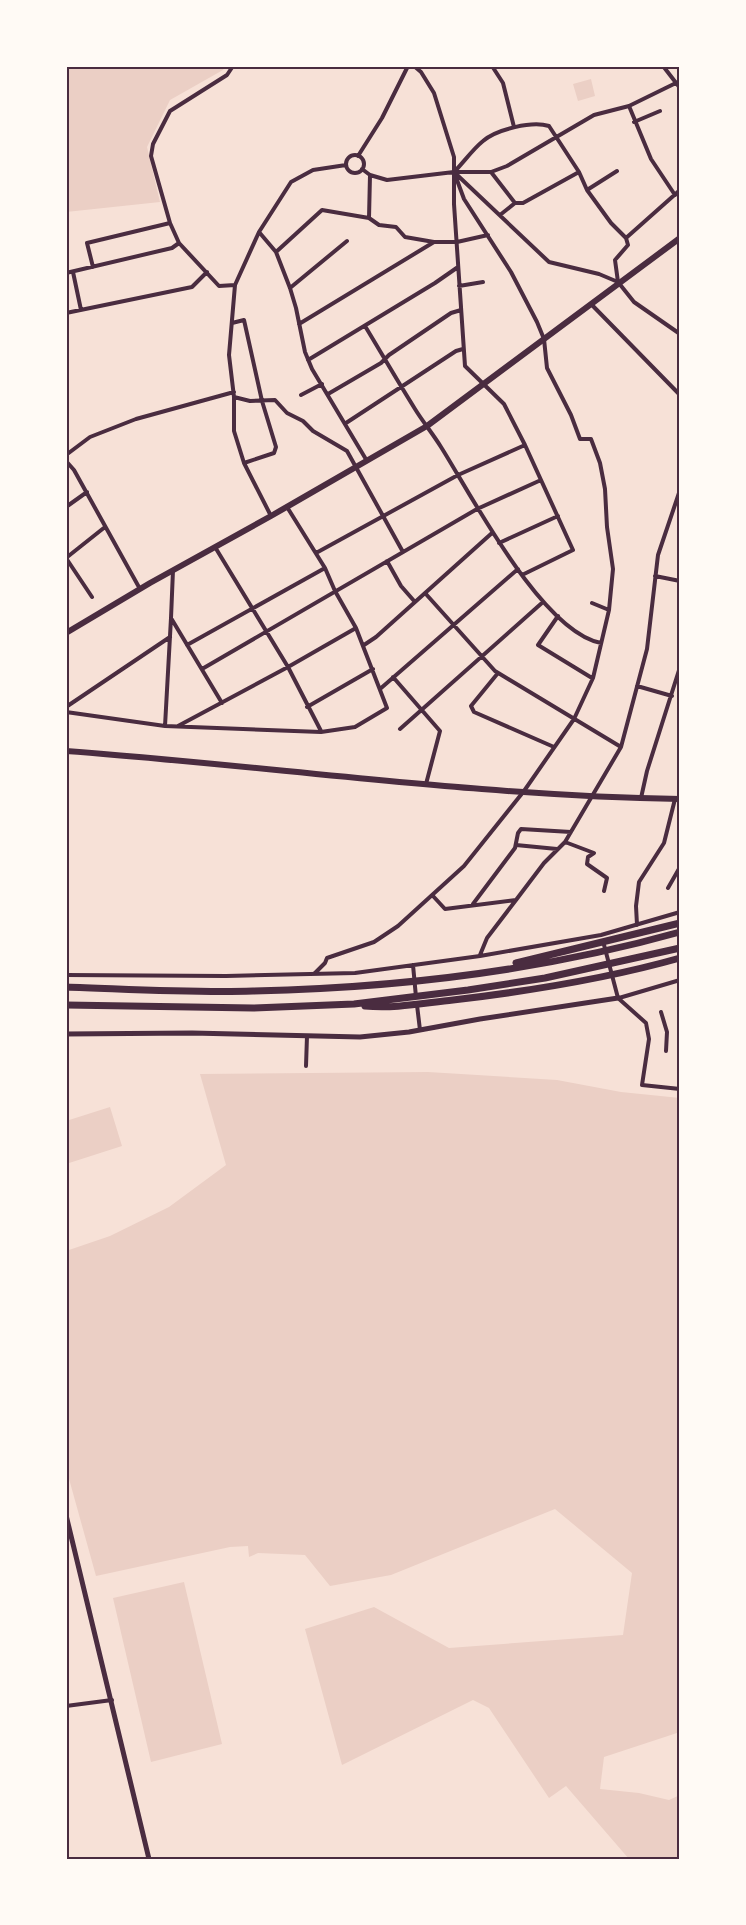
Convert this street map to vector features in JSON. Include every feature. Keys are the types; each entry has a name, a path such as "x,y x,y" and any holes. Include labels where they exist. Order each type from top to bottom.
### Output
{"highway":[{"path":"441,979 680,923"},
{"path":"66,987 251,992 441,979 556,961 680,932"},
{"path":"66,1005 253,1008 354,1004 545,978 680,948"},
{"path":"354,1004 380,1007 512,993 580,982 680,958"}],"main road":[{"path":"66,633 427,426 680,238"},
{"path":"66,752 187,760 426,784 678,799"}],"street":[{"path":"233,66 227,75 170,111 153,144 151,156 170,224 179,243 219,286 235,285"},
{"path":"358,156 382,118 408,66"},
{"path":"414,66 421,72 434,93 454,157 460,310 465,366 504,404 573,550 522,575"},
{"path":"492,66 503,83 514,127"},
{"path":"663,66 678,82 680,88"},
{"path":"362,169 370,175 387,180 454,172 491,172 507,166 594,115 628,106 678,82"},
{"path":"628,106 651,159 675,195"},
{"path":"634,122 660,111"},
{"path":"454,172 483,140 514,127 538,123 549,126 558,136 587,190 611,223 626,238 628,245 615,260 618,282"},
{"path":"346,165 349,157 358,156"},
{"path":"346,165 351,172 357,173 362,169 363,162 358,156"},
{"path":"271,516 244,463 234,431 234,394 229,355 235,285 259,232 291,182 313,170 346,165"},
{"path":"587,190 618,171"},
{"path":"454,172 549,262 599,274 618,282 634,302 680,333"},
{"path":"314,974 326,963 327,958 374,942 398,926 464,866 524,791 574,719 593,678 609,610 614,569 600,463 591,440 580,440 571,415 547,368 544,339 537,322 512,272 464,199 454,172"},
{"path":"491,172 515,203"},
{"path":"500,215 515,203 524,203 579,172"},
{"path":"369,218 370,175"},
{"path":"626,238 680,190"},
{"path":"276,252 322,210 369,218 379,225 396,227 405,237 434,242 457,242 488,235"},
{"path":"93,267 87,243 170,224"},
{"path":"259,232 276,252 290,288 308,360 367,461"},
{"path":"290,288 347,241"},
{"path":"299,324 434,242"},
{"path":"66,273 172,248 179,243"},
{"path":"308,360 435,283 458,266"},
{"path":"73,272 81,310"},
{"path":"66,313 192,286 207,272"},
{"path":"459,286 483,282"},
{"path":"590,303 680,395"},
{"path":"328,394 381,363 451,312 460,310"},
{"path":"232,323 244,320 262,401 276,447 274,453 244,463"},
{"path":"365,326 459,475 492,533 522,575 543,602 558,616 593,641 601,642"},
{"path":"346,423 456,351 463,349"},
{"path":"301,395 322,384"},
{"path":"66,455 90,437 136,419 234,394 250,401 275,400 287,413 303,421 313,431 347,451 403,552"},
{"path":"316,553 459,475 525,445"},
{"path":"66,460 72,465 140,589"},
{"path":"202,669 477,509 541,480"},
{"path":"480,956 487,938 544,863 565,842 621,747 646,649 658,555 680,490"},
{"path":"66,507 87,492"},
{"path":"66,712 165,726 321,732 355,727 387,708 356,628 325,568 287,507"},
{"path":"499,543 558,516"},
{"path":"92,597 66,558 105,526"},
{"path":"364,645 492,533"},
{"path":"215,547 288,668 321,732"},
{"path":"387,561 401,586 415,602"},
{"path":"187,645 325,568"},
{"path":"380,689 452,624 458,622 518,569"},
{"path":"165,726 173,570"},
{"path":"655,576 680,581"},
{"path":"425,593 498,673 621,747"},
{"path":"400,729 543,602"},
{"path":"592,603 609,610"},
{"path":"558,616 538,645 593,678"},
{"path":"171,618 222,703"},
{"path":"177,726 288,668 356,628"},
{"path":"66,707 170,637"},
{"path":"641,798 647,771 680,667"},
{"path":"307,707 373,669"},
{"path":"498,673 471,706 474,712 554,747"},
{"path":"393,677 440,731 426,784"},
{"path":"637,686 672,696"},
{"path":"637,925 636,906 639,882 664,843 678,799"},
{"path":"472,904 516,845 518,832 521,829 571,832"},
{"path":"565,842 594,853 588,857 587,864 607,878 604,891"},
{"path":"516,845 558,850"},
{"path":"668,888 680,867"},
{"path":"433,896 445,909 516,900"},
{"path":"66,975 226,976 355,973 480,956 601,935 680,912"},
{"path":"601,935 618,998 646,1023 649,1039 642,1085 680,1089"},
{"path":"413,965 420,1030"},
{"path":"66,1034 360,1037 420,1030 618,998 680,980"},
{"path":"661,1012 667,1032 666,1051"},
{"path":"306,1066 307,1036"},
{"path":"66,1515 149,1859"},
{"path":"66,1706 112,1700"}],"shaded area":[{"path":"66,66 225,66 223,70 170,100 147,147 160,202 66,212"},
{"path":"591,79 595,96 578,101 573,84"},
{"path":"428,1072 557,1080 621,1092 680,1098 680,1732 604,1757 600,1789 639,1793 669,1800 680,1795 680,1859 629,1859 566,1786 549,1798 489,1708 473,1700 342,1765 305,1629 374,1607 449,1648 623,1635 632,1573 555,1509 391,1575 330,1586 305,1555 258,1553 249,1557 248,1546 230,1547 96,1576 66,1468 66,1251 110,1236 169,1207 226,1165 200,1074"},
{"path":"110,1107 122,1146 66,1164 66,1121"},
{"path":"184,1582 222,1744 151,1762 113,1598"}],"pier":[{"path":"680,936 680,948 493,986 307,1006 66,1006 66,992 306,995 416,986 557,965"}]}
